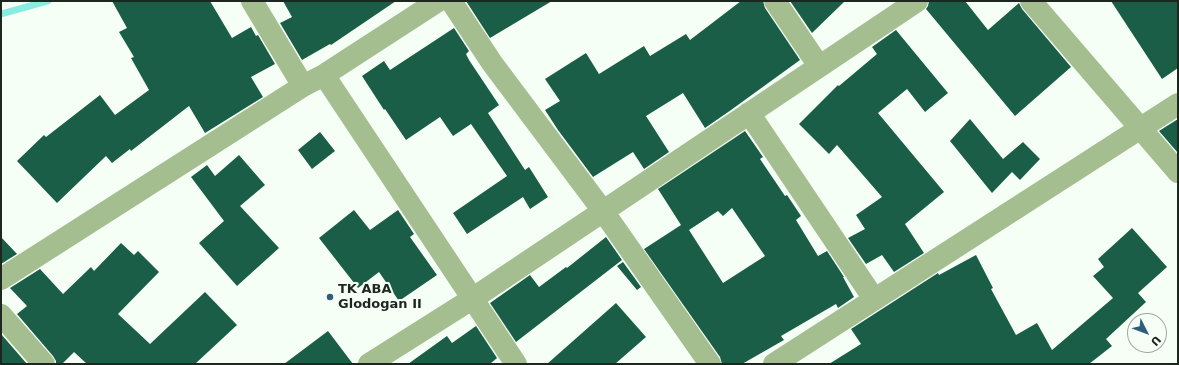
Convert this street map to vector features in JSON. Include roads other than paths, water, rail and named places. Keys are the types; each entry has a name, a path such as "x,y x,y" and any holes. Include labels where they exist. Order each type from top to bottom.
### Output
{"street":[{"path":"252,1 303,86"},
{"path":"1,279 303,86 324,75 438,1"},
{"path":"451,1 492,63 603,211 710,364"},
{"path":"775,1 819,66"},
{"path":"369,364 472,299 917,1"},
{"path":"1031,1 1178,172"},
{"path":"324,75 516,364"},
{"path":"774,364 1178,104"},
{"path":"749,113 874,299"},
{"path":"1,315 44,364"}],"waterway":[{"path":"1,14 48,1"}],"place":[{"name":"TK ABA Glodogan II","path":"330,297"}]}
